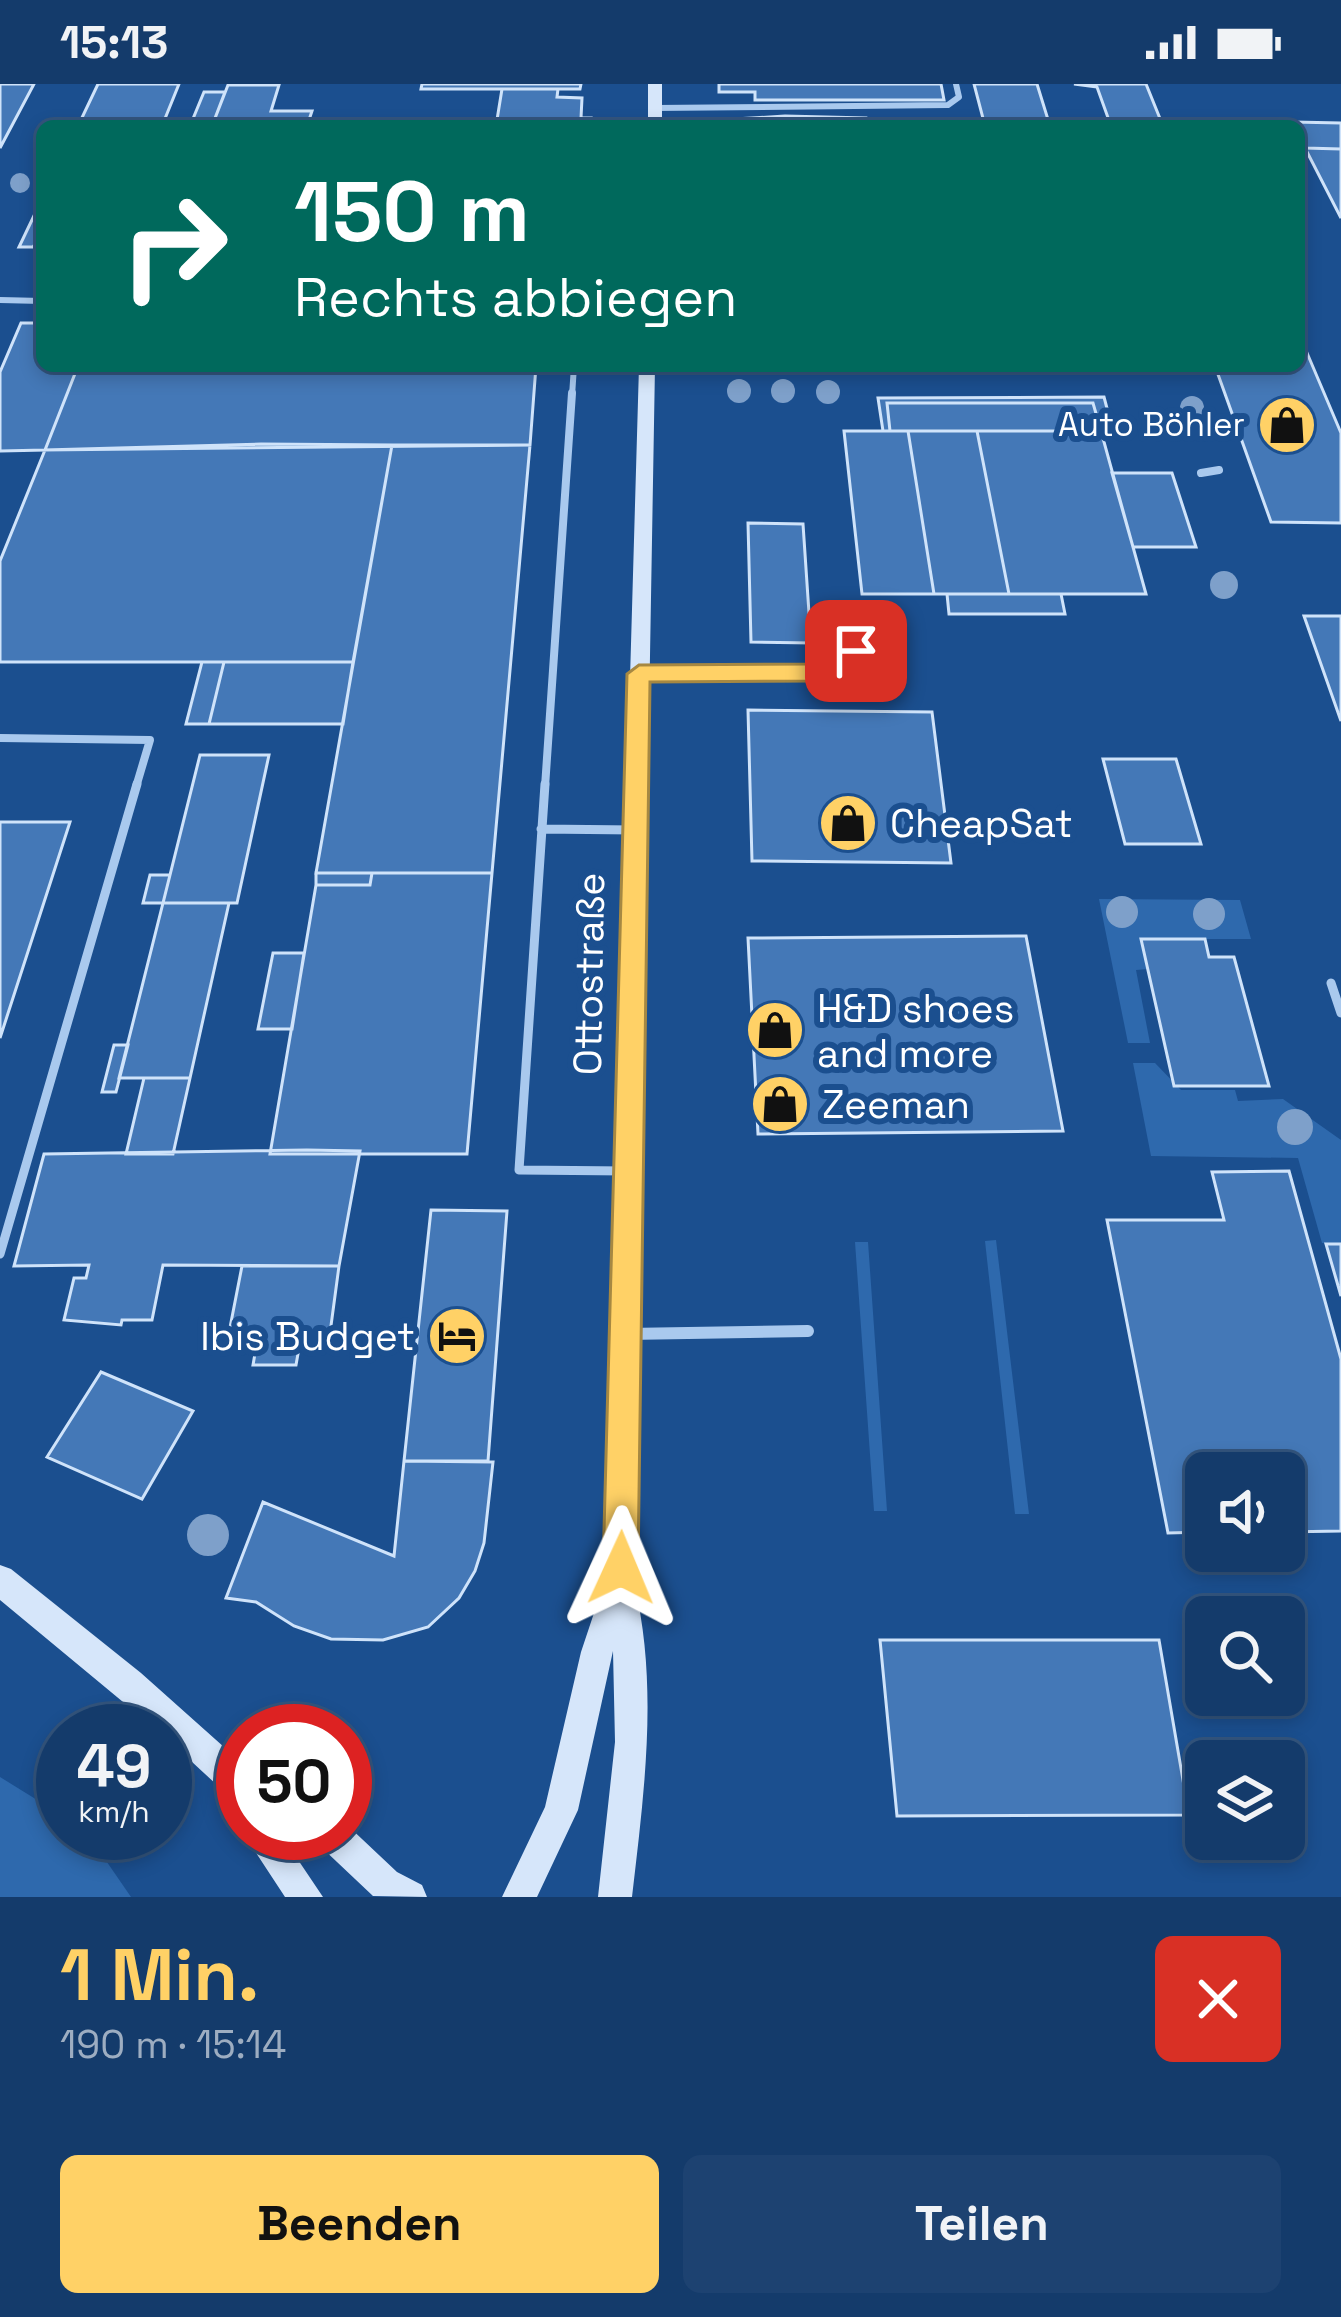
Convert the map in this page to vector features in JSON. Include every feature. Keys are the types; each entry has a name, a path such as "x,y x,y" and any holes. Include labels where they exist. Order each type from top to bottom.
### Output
{"main road":[{"path":"655,84 655,120"},
{"name":"Ottostraße","path":"615,1897 632,1763 634,1658 619,1583 647,372"},
{"path":"0,1580 130,1684 216,1763"},
{"name":"Ottostraße","path":"519,1897 561,1810 597,1652 619,1583"},
{"path":"279,1860 306,1897"},
{"path":"359,1860 385,1885 410,1897"}],"lane":[{"path":"655,108 925,107 957,102 956,84"},
{"path":"0,299 36,301"},
{"path":"574,372 519,1170 627,1172"},
{"path":"1201,472 1219,470"},
{"path":"639,674 813,673 856,651"},
{"path":"0,738 151,740 0,1254"},
{"path":"541,830 635,830"},
{"path":"1331,983 1341,1013"},
{"path":"623,1334 808,1331"}],"shaded area":[{"path":"1099,899 1240,900 1251,939 1141,939 1148,969 1136,970 1150,1043 1128,1043"},
{"path":"1133,1063 1155,1063 1181,1090 1235,1090 1238,1101 1283,1099 1341,1140 1341,1244 1322,1243 1298,1158 1151,1156"},
{"path":"996,1240 1029,1514 1015,1514 985,1241"},
{"path":"855,1242 868,1242 887,1511 874,1511"},
{"path":"0,1777 36,1799 36,1860 106,1860 131,1897 0,1897"}],"building":[{"path":"0,84 34,84 0,148"},
{"path":"98,84 179,84 164,120 81,120"},
{"path":"422,84 581,84 580,89 421,89"},
{"path":"719,84 941,84 944,100 755,100 755,92 719,92"},
{"path":"974,84 1037,84 1048,120 983,120"},
{"path":"1074,84 1146,84 1161,120 1109,120 1097,87"},
{"path":"228,85 279,85 271,111 312,111 309,120 214,120"},
{"path":"502,89 558,89 557,97 582,98 581,118 591,118 591,120 497,120"},
{"path":"204,92 225,92 214,120 192,120"},
{"path":"785,116 866,120 719,120"},
{"path":"1305,122 1341,123 1341,149 1305,148"},
{"path":"1305,148 1341,149 1341,218"},
{"path":"36,212 36,243 19,247"},
{"path":"21,323 36,323 36,372 76,372 45,450 0,451 0,372"},
{"name":"Auto Böhler","path":"1305,348 1341,433 1341,523 1271,522 1217,372 1305,372"},
{"path":"76,372 536,372 530,445 45,450"},
{"path":"1104,397 1113,431 1101,431 1093,403 887,403 890,431 883,431 878,398"},
{"path":"887,403 1093,403 1101,431 890,431"},
{"path":"844,431 908,431 934,594 862,594"},
{"path":"908,431 977,431 1009,594 934,594"},
{"path":"977,431 1101,431 1146,594 1009,594"},
{"path":"392,445 353,662 0,662 0,561 45,450"},
{"path":"392,445 530,445 492,873 316,873"},
{"path":"1112,473 1172,473 1196,547 1133,547"},
{"path":"748,523 803,524 811,643 751,642"},
{"path":"947,594 1061,594 1065,614 949,614"},
{"path":"1304,616 1341,616 1341,721"},
{"path":"202,662 224,662 209,724 186,724"},
{"path":"224,662 353,662 343,724 209,724"},
{"name":"CheapSat","path":"748,710 932,712 951,863 752,861"},
{"path":"200,755 269,755 237,903 163,903"},
{"path":"1103,759 1176,759 1201,844 1125,844"},
{"path":"0,822 70,822 0,1038"},
{"path":"316,873 372,873 370,885 316,885"},
{"path":"372,873 492,873 467,1154 270,1154 316,885 370,885"},
{"path":"150,875 170,875 163,903 143,903"},
{"path":"163,903 229,903 190,1078 119,1078"},
{"path":"1026,936 1063,1131 758,1134 748,938"},
{"path":"1141,939 1205,939 1209,957 1234,957 1269,1086 1174,1086"},
{"path":"273,953 304,953 292,1029 258,1029"},
{"path":"114,1045 128,1045 116,1092 102,1092"},
{"path":"144,1078 190,1078 173,1154 126,1154"},
{"path":"360,1151 339,1266 163,1265 152,1320 122,1320 121,1325 64,1320 74,1278 86,1278 89,1265 14,1266 44,1154"},
{"path":"1289,1171 1341,1359 1341,1531 1305,1532 1305,1452 1185,1452 1185,1533 1168,1533 1107,1220 1224,1220 1212,1172"},
{"name":"Ibis Budget","path":"431,1210 507,1211 488,1461 404,1461"},
{"path":"1326,1244 1341,1244 1341,1296"},
{"path":"242,1266 339,1266 328,1348 299,1348 296,1365 253,1365 256,1348 226,1348"},
{"path":"101,1372 193,1411 142,1499 47,1457"},
{"path":"404,1461 493,1462 484,1543 475,1571 459,1598 428,1627 383,1640 331,1639 294,1626 256,1602 226,1598 263,1502 394,1556"},
{"path":"880,1640 1159,1640 1185,1815 897,1816"}],"place":[{"name":"Auto Böhler","path":"1287,425"},
{"name":"CheapSat","path":"848,823"},
{"name":"H&D shoes and more","path":"775,1030"},
{"name":"Zeeman","path":"780,1104"},
{"name":"Ibis Budget","path":"457,1336"}],"route":[{"path":"621,1568 639,674 813,673 856,651"}]}
